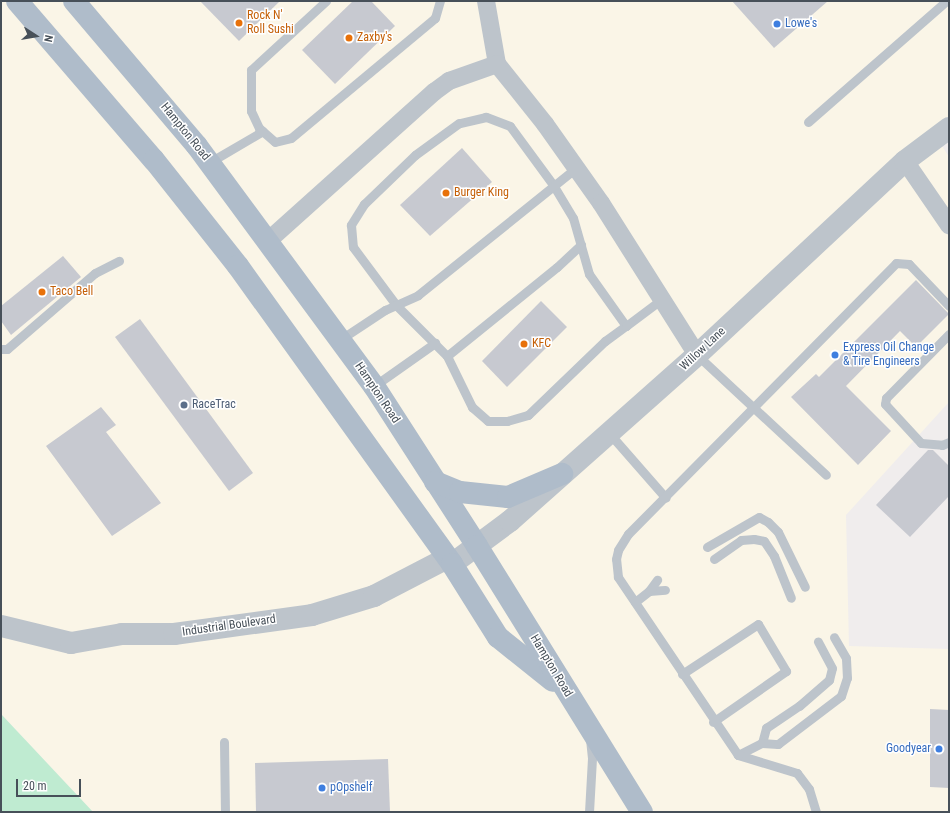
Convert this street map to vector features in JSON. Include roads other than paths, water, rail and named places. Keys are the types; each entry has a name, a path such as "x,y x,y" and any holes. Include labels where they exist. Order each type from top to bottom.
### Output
{"main road":[{"path":"17,1 154,160 238,266 450,561 498,637 565,691"},
{"name":"Hampton Road","path":"74,1 210,162 269,240 374,386 477,546 565,691 642,812"},
{"path":"435,482 460,492 508,497 562,474"}],"street":[{"path":"486,1 497,64 576,168 697,355"},
{"path":"269,240 434,92 450,81 497,64"},
{"name":"Willow Lane","path":"450,561 477,546 510,521 697,355 905,161 949,128"},
{"path":"905,161 949,225"},
{"name":"Industrial Boulevard","path":"1,626 71,643 122,634 174,634 312,614 374,596 450,561"}],"lane":[{"path":"326,1 251,70 251,111 263,131 275,142 291,138 436,18 440,1"},
{"path":"808,122 946,1"},
{"path":"626,326 589,274 573,218 554,186 510,126 486,117 459,123 414,155 364,204 351,225 354,247 396,305 447,356 472,407 488,421 507,421 528,415 605,341 626,326 662,299"},
{"path":"210,162 263,131"},
{"path":"341,339 396,305 418,295 576,168"},
{"path":"447,356 557,267 580,245"},
{"path":"1,349 7,349 95,273 119,261"},
{"path":"816,812 809,789 797,774 738,755 713,722 618,577 616,559 618,550 628,534 666,498 896,263 909,264 949,306"},
{"path":"949,334 886,398 885,404 922,443 942,445 949,442"},
{"path":"374,386 435,343"},
{"path":"697,355 826,475"},
{"path":"608,433 666,498"},
{"path":"707,547 759,517 768,522 778,532 805,587"},
{"path":"714,559 741,540 754,538 764,541 774,556 791,598"},
{"path":"635,602 649,591 657,580"},
{"path":"649,591 665,590"},
{"path":"682,674 758,624 786,671 713,722"},
{"path":"738,755 762,744 778,744 841,696 847,678 846,658 834,637"},
{"path":"762,744 766,728 799,706 829,680 832,668 818,642"},
{"path":"586,723 592,758 589,812"},
{"path":"224,742 224,812"}],"place":[{"name":"Rock N' Roll Sushi","path":"239,23"},
{"name":"Lowe's","path":"777,24"},
{"name":"Zaxby's","path":"349,38"},
{"name":"Burger King","path":"446,193"},
{"name":"Taco Bell","path":"42,292"},
{"name":"KFC","path":"524,344"},
{"name":"Express Oil Change & Tire Engineers","path":"835,355"},
{"name":"RaceTrac","path":"184,405"},
{"name":"Goodyear","path":"939,749"},
{"name":"pOpshelf","path":"322,788"}]}
